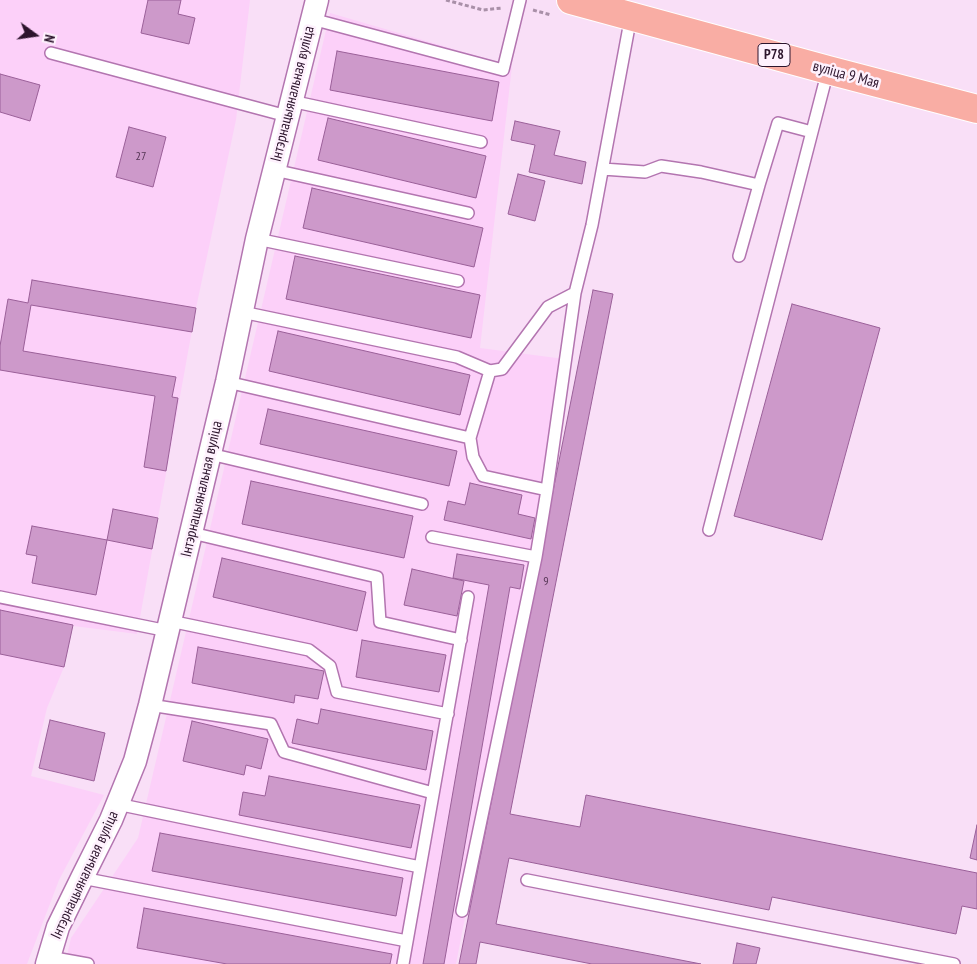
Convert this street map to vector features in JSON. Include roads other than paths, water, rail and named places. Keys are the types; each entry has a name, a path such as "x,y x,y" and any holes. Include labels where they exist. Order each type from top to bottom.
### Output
{"main road":[{"name":"вуліца 9 Мая","path":"571,0 977,109"}],"street":[{"name":"Інтэрнацыянальная вуліца","path":"48,961 58,927 111,820 135,761 192,533 227,382 257,239 314,9"}],"lane":[{"path":"314,9 503,70 520,0"},
{"path":"462,911 536,557 575,293 592,225 631,16"},
{"path":"51,53 289,108 481,142"},
{"path":"709,530 828,70"},
{"path":"739,256 778,123 812,132"},
{"path":"603,169 645,172 661,166 701,172 759,185"},
{"path":"274,170 468,213"},
{"path":"257,239 458,281"},
{"path":"242,312 457,357 490,371 502,369 548,307 575,293"},
{"path":"490,371 470,438 473,457 483,476 547,490"},
{"path":"227,382 470,438"},
{"path":"210,454 422,504"},
{"path":"192,533 377,577 380,622 461,640"},
{"path":"432,537 536,557"},
{"path":"0,597 309,650 330,666 337,692 448,714"},
{"path":"403,964 468,597"},
{"path":"150,705 271,724 284,752 433,793"},
{"path":"117,804 420,867"},
{"path":"82,878 407,941"},
{"path":"527,880 954,964"},
{"path":"48,961 88,964"}]}
